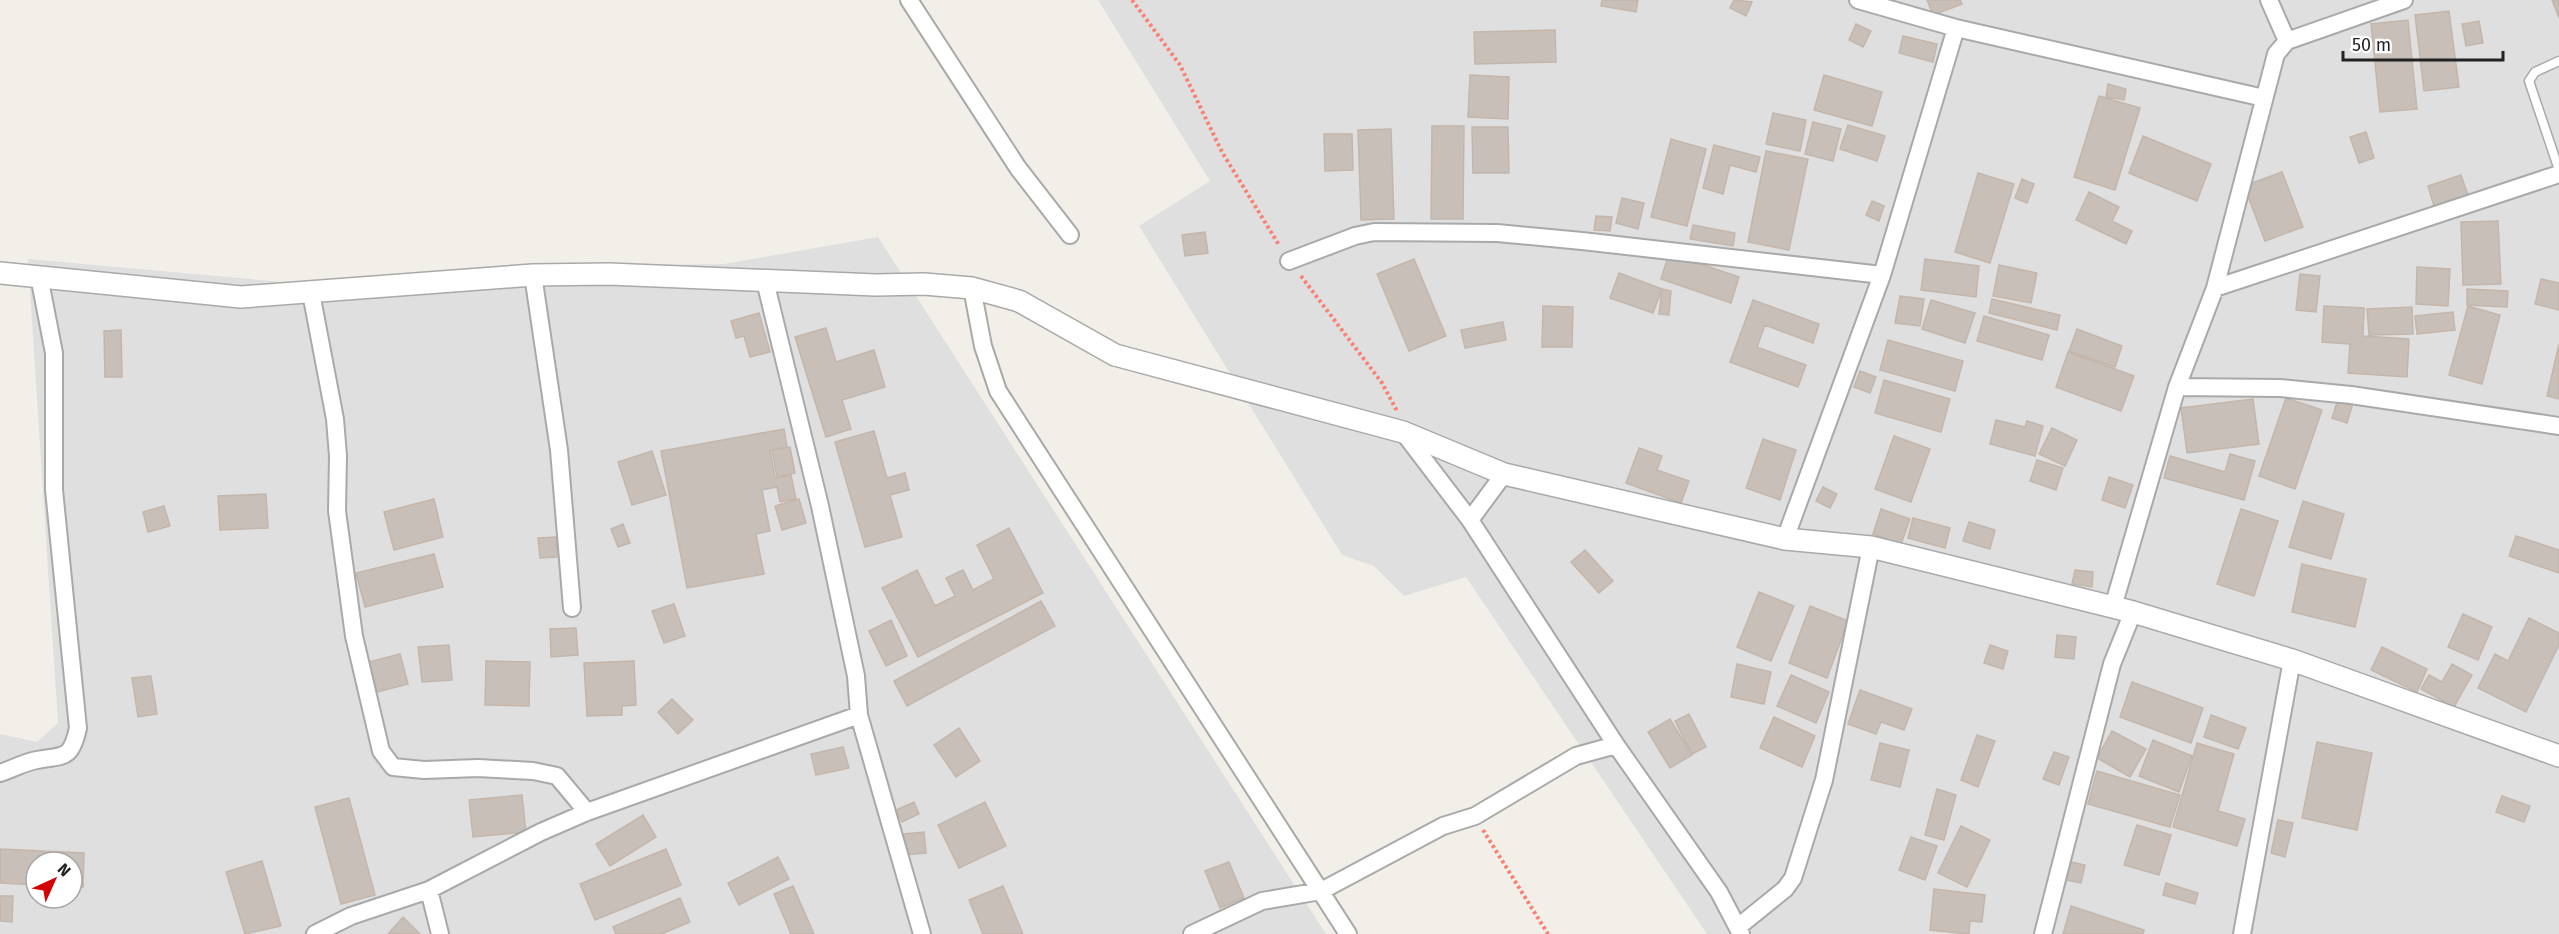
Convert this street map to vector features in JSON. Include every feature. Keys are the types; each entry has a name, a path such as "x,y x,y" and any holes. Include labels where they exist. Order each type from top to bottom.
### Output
{"street":[{"path":"909,0 1018,168 1070,235"},
{"path":"1858,0 1956,28 2264,98"},
{"path":"2269,0 2288,41"},
{"path":"2043,934 2112,664 2177,387 2215,288 2276,54 2288,41 2404,0"},
{"path":"1785,539 1882,275 1956,28"},
{"path":"2215,288 2559,172"},
{"path":"1289,261 1374,232 1497,233 1882,275"},
{"path":"0,273 241,297 533,275 609,274 765,281 924,284 972,288 1019,301 1115,355 1403,432 1504,474 1785,539 1871,547 2123,610 2292,660 2559,756"},
{"path":"533,275 559,450 572,608"},
{"path":"0,773 37,760 58,759 71,747 78,728 54,490 54,353 39,276"},
{"path":"765,281 820,506 856,676 859,715 922,934"},
{"path":"972,288 983,346 998,391 1348,934"},
{"path":"311,293 335,419 337,511 354,636 381,751 393,767 424,770 478,768 533,771 557,776 587,812"},
{"path":"2177,387 2280,388 2352,395 2559,426"},
{"path":"1403,432 1470,520 1616,745 1719,892 1740,931 1785,889 1792,878 1824,780 1871,547"},
{"path":"1470,520 1504,474"},
{"path":"2242,934 2292,660"},
{"path":"315,934 351,916 429,890 541,832 587,812 859,715"},
{"path":"1192,934 1262,901 1321,891 1443,826 1475,816 1576,756 1616,745"},
{"path":"429,890 440,934"}],"lane":[{"path":"2559,61 2535,72 2529,81 2559,172"}],"path":[{"path":"1132,0 1180,65 1221,152 1289,261 1395,403 1403,432"},
{"path":"1475,816 1495,853 1548,934"}],"shaded area":[{"path":"1098,0 2559,0 2559,934 1707,934 1466,577 1404,596 1374,566 1342,555 1139,226 1210,181"},
{"path":"878,237 1326,934 0,934 0,734 37,742 58,723 28,259 294,283 486,267 724,264"}],"building":[{"path":"1602,0 1638,0 1636,12 1601,6"},
{"path":"1734,0 1752,2 1746,16 1730,8"},
{"path":"1927,0 1960,0 1962,4 1933,15"},
{"path":"2552,0 2559,0 2559,18"},
{"path":"2449,11 2459,87 2424,91 2415,15"},
{"path":"2408,20 2417,109 2380,112 2371,24"},
{"path":"2479,21 2483,43 2466,46 2462,24"},
{"path":"1856,24 1871,31 1863,47 1849,40"},
{"path":"1555,30 1556,62 1475,64 1474,32"},
{"path":"1903,36 1937,44 1933,62 1899,53"},
{"path":"1470,75 1509,77 1508,119 1468,117"},
{"path":"1824,75 1882,92 1872,126 1814,110"},
{"path":"2108,84 2126,89 2124,100 2106,97"},
{"path":"2099,96 2140,108 2115,190 2074,177"},
{"path":"1773,113 1806,120 1800,151 1766,144"},
{"path":"1813,122 1841,129 1833,161 1805,154"},
{"path":"1848,125 1885,136 1877,161 1840,149"},
{"path":"1432,126 1464,126 1463,219 1431,219"},
{"path":"1472,127 1508,127 1509,173 1473,173"},
{"path":"1391,129 1394,219 1361,220 1358,130"},
{"path":"2366,132 2374,158 2359,163 2350,137"},
{"path":"1324,134 1352,134 1353,170 1325,171"},
{"path":"2143,136 2211,164 2197,201 2129,173"},
{"path":"1671,139 1706,149 1687,226 1651,217"},
{"path":"1714,145 1760,157 1756,172 1730,165 1723,194 1703,188"},
{"path":"1766,151 1808,159 1789,250 1748,242"},
{"path":"2282,172 2303,227 2265,241 2244,186"},
{"path":"1978,173 2014,184 1990,263 1955,252"},
{"path":"2461,175 2468,195 2434,206 2428,186"},
{"path":"2022,179 2034,184 2027,203 2015,198"},
{"path":"2089,192 2119,207 2112,221 2132,231 2126,244 2076,220"},
{"path":"1622,198 1644,203 1638,229 1616,223"},
{"path":"1872,201 1884,206 1879,221 1866,215"},
{"path":"1596,216 1612,217 1610,231 1594,230"},
{"path":"2498,221 2501,284 2463,285 2461,222"},
{"path":"1693,225 1735,233 1733,246 1690,239"},
{"path":"1205,232 1208,253 1185,256 1182,235"},
{"path":"1669,253 1739,277 1731,303 1661,279"},
{"path":"1414,259 1446,336 1409,351 1377,274"},
{"path":"1925,259 1979,266 1976,297 1921,290"},
{"path":"1999,265 2037,273 2031,303 1993,296"},
{"path":"2417,267 2450,269 2448,306 2416,304"},
{"path":"1619,273 1662,289 1653,313 1610,298"},
{"path":"2300,274 2320,276 2316,312 2296,310"},
{"path":"2541,279 2559,283 2559,310 2535,304"},
{"path":"1662,289 1671,291 1669,315 1659,314"},
{"path":"2467,289 2508,291 2507,307 2467,305"},
{"path":"1900,296 1924,299 1920,326 1895,323"},
{"path":"1992,299 2060,315 2057,330 1989,313"},
{"path":"1753,300 1819,324 1813,343 1765,325 1757,347 1806,365 1798,387 1730,362"},
{"path":"1931,300 1975,313 1965,343 1922,329"},
{"path":"1543,306 1573,307 1572,347 1542,347"},
{"path":"2324,306 2364,308 2363,336 2409,339 2407,377 2348,373 2350,344 2322,342"},
{"path":"2468,306 2500,315 2482,384 2449,375"},
{"path":"2412,307 2413,334 2369,335 2367,309"},
{"path":"2453,312 2455,330 2417,334 2415,316"},
{"path":"759,313 770,352 750,357 744,336 736,338 731,321"},
{"path":"1984,316 2049,335 2042,360 1977,341"},
{"path":"1503,322 1506,340 1465,348 1461,330"},
{"path":"826,328 836,362 874,350 885,387 842,400 851,429 826,437 795,337"},
{"path":"2077,329 2122,346 2115,367 2069,351"},
{"path":"121,330 122,377 105,377 104,331"},
{"path":"1888,340 1963,361 1955,391 1880,370"},
{"path":"2559,344 2559,399 2547,396"},
{"path":"2068,352 2134,376 2121,411 2056,387"},
{"path":"1860,371 1876,377 1870,393 1854,387"},
{"path":"1884,380 1950,399 1941,432 1875,413"},
{"path":"2286,398 2322,410 2295,489 2259,476"},
{"path":"2253,399 2259,444 2187,453 2181,408"},
{"path":"2338,399 2353,403 2347,423 2332,418"},
{"path":"1996,420 2025,427 2027,421 2043,426 2035,456 1990,444"},
{"path":"2052,428 2077,440 2065,466 2039,454"},
{"path":"784,429 787,447 770,450 775,478 791,475 796,499 780,502 777,487 762,490 770,531 756,534 764,574 687,588 661,451"},
{"path":"874,431 887,478 905,473 909,490 890,495 902,537 865,547 835,442"},
{"path":"1894,436 1930,449 1911,502 1875,489"},
{"path":"1763,439 1796,450 1780,500 1746,488"},
{"path":"790,447 795,473 777,477 772,450"},
{"path":"1639,448 1662,456 1657,470 1689,481 1681,503 1626,483"},
{"path":"652,451 666,495 632,505 618,462"},
{"path":"2230,454 2255,461 2244,500 2164,478 2170,456 2225,472"},
{"path":"2037,460 2063,468 2056,490 2030,481"},
{"path":"2109,477 2133,485 2125,508 2102,500"},
{"path":"1823,487 1837,494 1830,508 1816,501"},
{"path":"266,494 268,528 220,530 218,496"},
{"path":"434,499 443,537 394,550 384,512"},
{"path":"799,499 806,523 782,530 775,506"},
{"path":"2303,501 2344,514 2331,559 2289,547"},
{"path":"164,506 170,526 148,532 143,512"},
{"path":"1881,509 1910,519 1901,544 1873,534"},
{"path":"2241,509 2278,521 2254,596 2217,584"},
{"path":"1913,518 1950,528 1945,548 1908,538"},
{"path":"1969,522 1995,530 1990,549 1963,541"},
{"path":"623,524 630,543 618,547 611,529"},
{"path":"1009,528 1043,593 918,657 882,588 917,570 935,606 955,596 946,578 963,570 973,590 994,579 977,545"},
{"path":"2516,536 2559,550 2559,573 2509,556"},
{"path":"556,537 557,557 540,558 538,538"},
{"path":"1585,550 1613,581 1599,593 1571,562"},
{"path":"434,554 443,587 365,607 356,573"},
{"path":"2302,564 2366,579 2355,627 2292,612"},
{"path":"2075,570 2093,572 2092,587 2072,584"},
{"path":"1759,592 1794,606 1771,661 1737,647"},
{"path":"1041,601 1055,626 907,706 894,681"},
{"path":"674,604 685,636 664,643 652,611"},
{"path":"1810,606 1848,621 1827,678 1789,663"},
{"path":"2463,614 2492,627 2478,660 2448,647"},
{"path":"2529,618 2559,633 2559,645 2526,712 2478,688 2495,654 2508,661"},
{"path":"891,620 907,656 886,666 869,631"},
{"path":"576,628 578,655 551,657 550,629"},
{"path":"2057,635 2076,637 2074,659 2055,657"},
{"path":"449,645 452,680 422,682 418,647"},
{"path":"1990,645 2008,651 2003,669 1984,663"},
{"path":"2382,647 2427,669 2417,692 2371,670"},
{"path":"400,654 408,684 377,692 369,662"},
{"path":"486,661 530,662 529,706 485,705"},
{"path":"634,661 636,705 622,706 622,715 587,716 584,663"},
{"path":"1737,664 1771,672 1764,704 1731,697"},
{"path":"2452,664 2472,675 2454,707 2421,689 2429,675 2442,682"},
{"path":"1791,675 1829,692 1816,723 1777,706"},
{"path":"151,676 157,714 138,717 132,678"},
{"path":"2132,682 2203,708 2191,743 2120,717"},
{"path":"1860,690 1912,709 1904,730 1881,722 1876,734 1848,724"},
{"path":"672,699 693,720 678,734 658,712"},
{"path":"1689,714 1706,747 1692,754 1675,721"},
{"path":"2211,715 2246,728 2238,749 2204,737"},
{"path":"1774,717 1815,736 1802,767 1760,748"},
{"path":"1670,719 1692,755 1670,768 1648,732"},
{"path":"959,728 980,761 956,777 934,745"},
{"path":"2112,731 2146,749 2130,777 2097,758"},
{"path":"1977,735 1995,741 1978,787 1961,780"},
{"path":"2153,740 2192,756 2179,792 2139,776"},
{"path":"2317,742 2372,753 2357,830 2302,818"},
{"path":"1880,743 1909,750 1900,787 1871,780"},
{"path":"2197,743 2234,754 2218,811 2245,819 2237,846 2173,827"},
{"path":"843,747 849,768 816,775 811,754"},
{"path":"2054,752 2069,757 2059,785 2043,779"},
{"path":"2097,771 2180,795 2170,827 2088,804"},
{"path":"1937,789 1956,795 1944,840 1925,835"},
{"path":"522,795 526,832 473,837 469,800"},
{"path":"2502,796 2530,806 2524,822 2496,812"},
{"path":"349,798 375,895 341,904 315,807"},
{"path":"914,802 919,814 902,822 896,810"},
{"path":"985,802 1006,846 959,868 938,825"},
{"path":"643,815 656,837 610,866 596,844"},
{"path":"2278,820 2293,823 2285,857 2271,853"},
{"path":"2137,825 2171,835 2159,875 2124,865"},
{"path":"1961,826 1990,840 1967,887 1938,873"},
{"path":"924,832 926,853 904,855 903,834"},
{"path":"1911,837 1937,846 1925,880 1899,870"},
{"path":"0,849 24,850 24,884 0,883"},
{"path":"666,849 681,885 595,920 580,884"},
{"path":"778,857 789,879 739,905 728,883"},
{"path":"262,861 281,926 245,934 226,872"},
{"path":"2067,861 2085,865 2081,883 2062,879"},
{"path":"1229,862 1244,898 1220,908 1205,871"},
{"path":"2166,883 2198,893 2195,904 2163,895"},
{"path":"793,886 814,934 791,934 774,894"},
{"path":"1003,886 1023,934 983,934 969,900"},
{"path":"1934,889 1985,895 1982,922 1970,921 1969,934 1930,930"},
{"path":"0,896 13,896 12,922 0,921"},
{"path":"680,898 690,922 661,934 616,934 613,927"},
{"path":"2071,906 2144,930 2143,934 2063,934"},
{"path":"403,917 420,934 388,934"}]}
